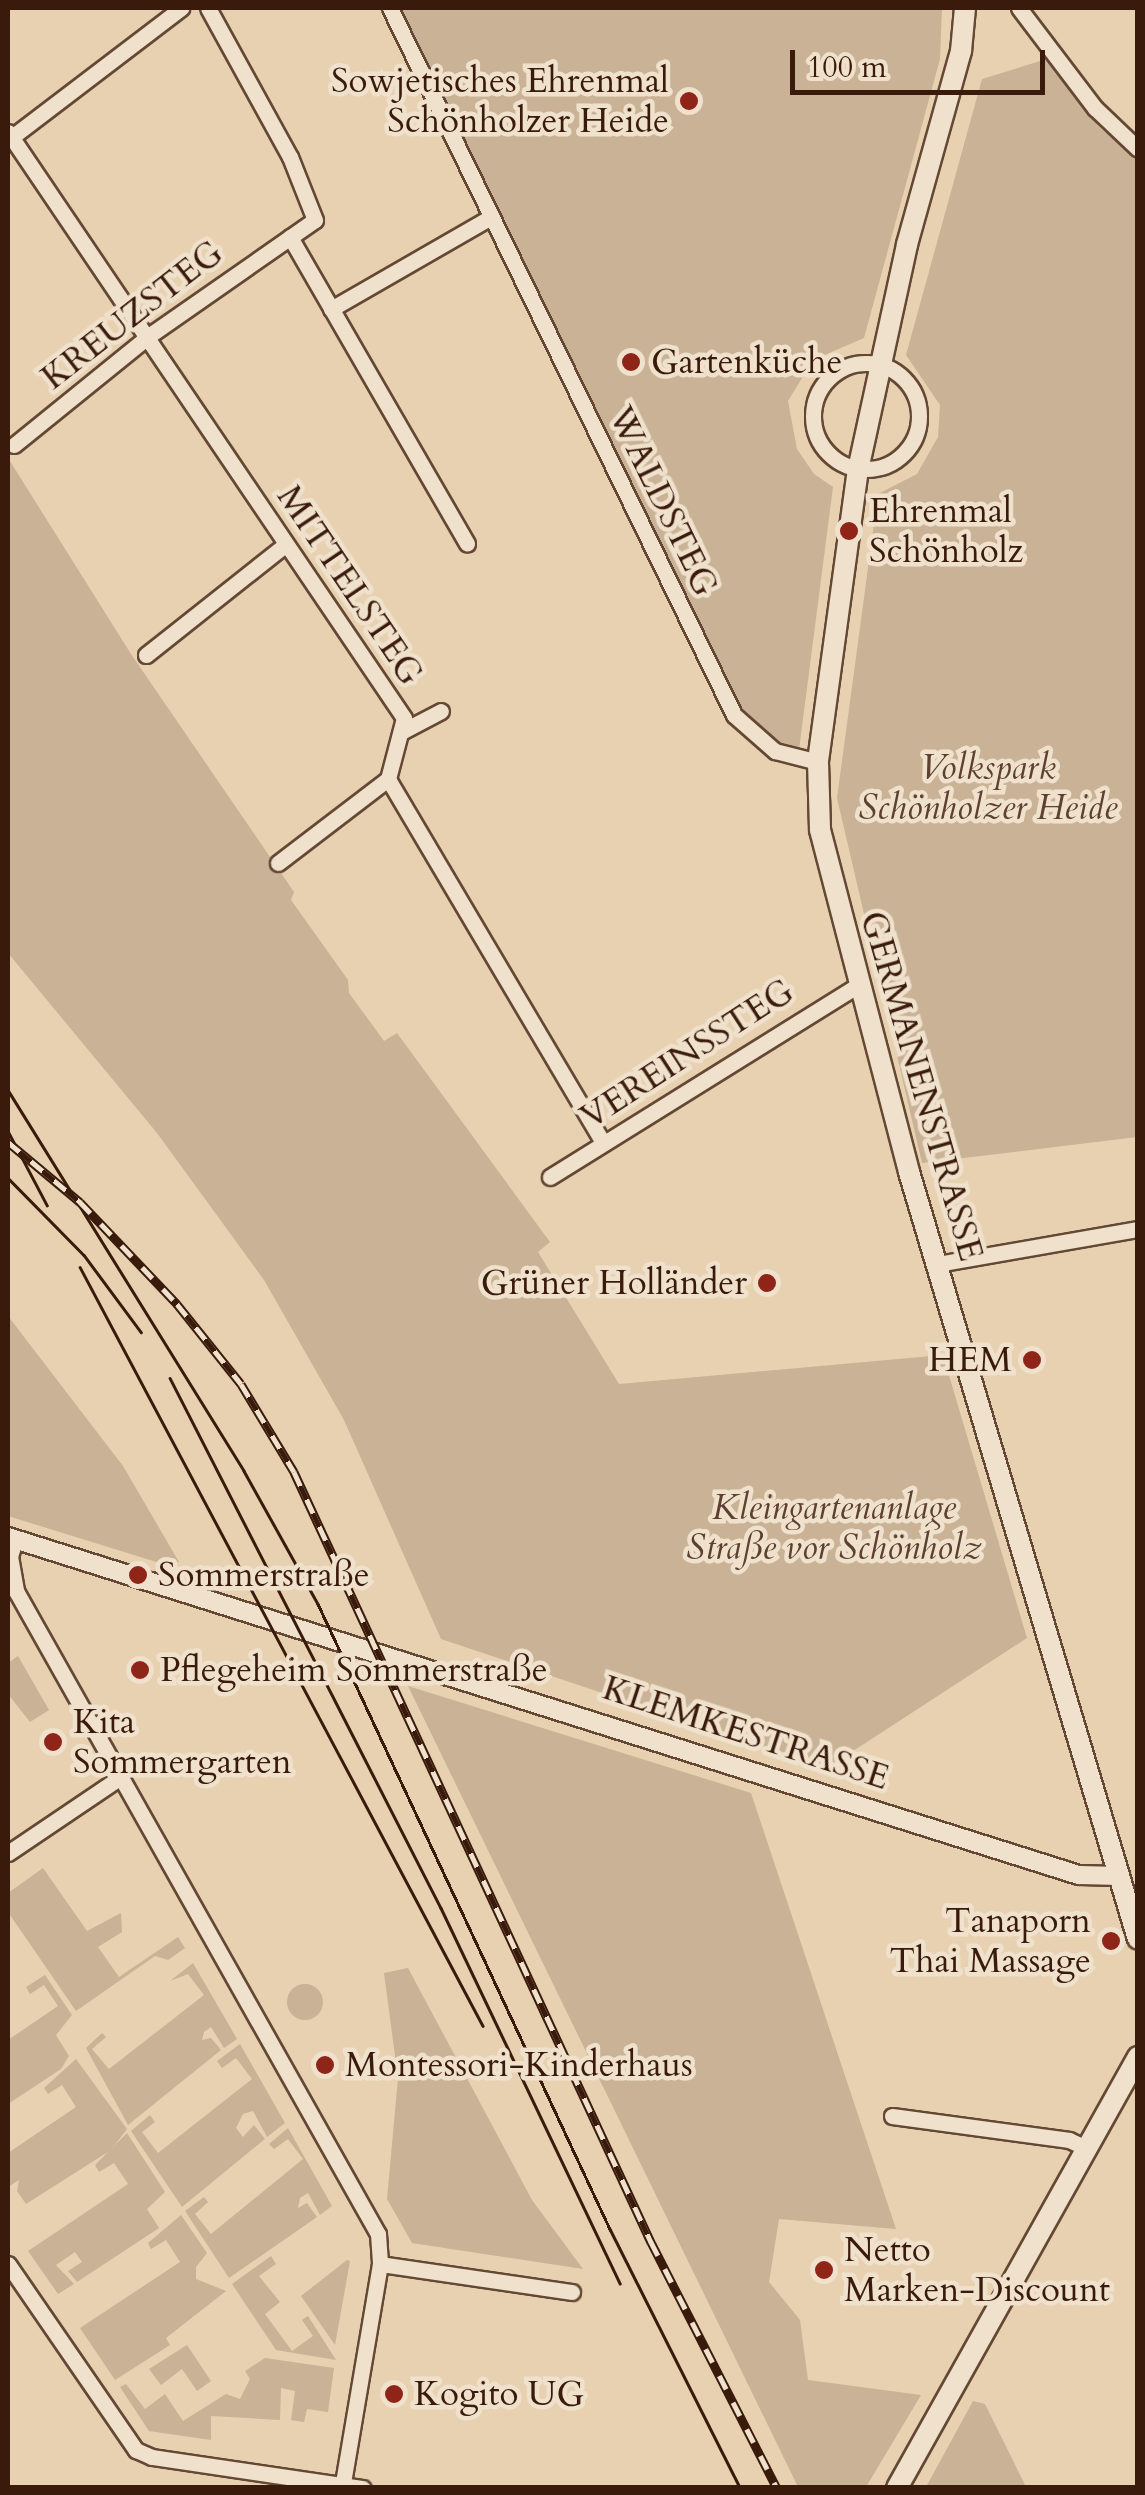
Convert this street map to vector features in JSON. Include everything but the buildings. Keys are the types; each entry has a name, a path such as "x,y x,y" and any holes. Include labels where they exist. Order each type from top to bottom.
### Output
{"main road":[{"name":"GERMANENSTRASSE","path":"965,8 952,91 879,364 858,469 818,762 820,830 858,986 937,1264 1138,1938"},
{"path":"897,2488 1130,2082 1138,2057"}],"street":[{"path":"9,136 181,8"},
{"path":"208,8 307,192 314,220 290,236 467,544"},
{"name":"WALDSTEG","path":"390,8 734,715 775,751 818,762"},
{"path":"1019,8 1095,108 1138,149"},
{"name":"MITTELSTEG","path":"9,136 150,335 285,545 404,718 388,779"},
{"path":"331,309 491,217"},
{"name":"KREUZSTEG","path":"14,445 150,335 290,236"},
{"path":"854,364 879,364 912,388 916,434 886,466 858,469 820,444 812,413 830,376 854,364"},
{"path":"146,656 285,545"},
{"path":"401,732 440,711"},
{"path":"278,863 388,779 603,1143"},
{"name":"VEREINSSTEG","path":"550,1177 858,986"},
{"path":"937,1264 1138,1229"},
{"path":"11,1538 16,1591 368,2208 380,2264 342,2486"},
{"name":"KLEMKESTRASSE","path":"11,1538 1071,1872 1098,1880 1120,1876"},
{"path":"8,1853 122,1776"},
{"path":"892,2116 1070,2140 1088,2150"},
{"path":"8,2264 136,2450 152,2458 363,2488"},
{"path":"380,2264 572,2292"},
{"path":"8,2299 24,2288"}],"green space":[{"name":"Volkspark Schönholzer Heide","path":"397,8 942,8 940,59 864,338 813,360 788,401 797,449 814,474 833,487 799,750 773,741 736,705"},
{"name":"Volkspark Schönholzer Heide","path":"1050,58 1098,126 1137,158 1137,1137 922,1163 837,798 878,494 917,474 938,437 940,405 906,355 982,79"},
{"name":"Kleingartenanlage Straße vor Schönholz","path":"8,458 131,654 294,892 291,900 348,980 349,993 384,1041 397,1033 550,1242 538,1252 619,1384 943,1355 1027,1638 827,1768 441,1639 344,1420 264,1280 157,1133 8,953"},
{"path":"8,1316 123,1466 179,1562 163,1564 8,1516"},
{"path":"18,1656 49,1710 30,1722 8,1694 8,1663"},
{"path":"408,1686 751,1793 896,2229 779,2219 769,2282 800,2320 808,2380 921,2395 866,2487 798,2487"},
{"path":"43,1868 87,1931 121,1913 122,1932 98,1947 119,1977 178,1937 185,1948 168,1960 155,1956 76,2011 8,1912 8,1893"},
{"path":"193,1963 237,2039 224,2048 211,2027 204,2032 202,2040 211,2038 221,2050 128,2125 86,2048 102,2033 106,2037 92,2049 109,2069 204,1995 188,1974 170,1981"},
{"path":"408,1968 532,2200 583,2269 412,2243 387,2199 398,2078 384,1973"},
{"path":"45,1975 72,2015 56,2035 69,2056 61,2069 8,2104 8,2040 58,2006 44,1985 30,1994 26,1987"},
{"path":"305,1984 318,1989 323,2002 318,2015 305,2020 292,2015 287,2002 292,1989"},
{"path":"240,2044 285,2123 267,2137 253,2111 243,2114 236,2128 243,2137 254,2125 265,2139 182,2207 131,2131 150,2115 155,2122 142,2132 158,2153 252,2079 236,2058 222,2068 217,2061"},
{"path":"76,2059 127,2129 111,2150 26,2204 17,2191 19,2180 8,2187 8,2153 76,2107 62,2085 48,2094 44,2088"},
{"path":"288,2128 332,2206 320,2215 308,2193 300,2198 298,2208 307,2203 317,2217 229,2278 185,2211 204,2197 208,2202 195,2214 211,2234 303,2159 288,2139 274,2149 269,2144"},
{"path":"127,2133 165,2192 147,2209 159,2228 77,2282 68,2271 82,2262 75,2252 56,2265 74,2284 58,2294 28,2251 128,2184 114,2163 99,2172 95,2165"},
{"path":"181,2215 207,2253 196,2267 196,2279 226,2291 166,2338 170,2345 115,2380 80,2328 180,2262 166,2240 151,2249 148,2243"},
{"path":"271,2256 276,2264 259,2276 280,2302 265,2314 292,2351 313,2336 302,2320 308,2316 336,2360 276,2350 232,2284"},
{"path":"350,2261 335,2345 301,2296"},
{"path":"187,2345 211,2381 197,2391 182,2369 161,2385 149,2369"},
{"path":"265,2358 334,2368 328,2412 307,2409 304,2422 291,2420 295,2391 281,2388 280,2420 211,2416 211,2440 149,2431 120,2387 126,2384 145,2409 165,2394 183,2421 226,2394 240,2399 250,2379 245,2371"},
{"path":"973,2401 985,2404 1026,2487 926,2487"}],"tram line":[{"path":"8,1090 244,1471 318,1604 610,2229 740,2488"},
{"path":"8,1131 47,1205"},
{"path":"8,1178 84,1255 141,1332"},
{"path":"80,1267 483,2026"},
{"path":"170,1378 441,1908 620,2283"}],"railway":[{"path":"8,1142 80,1202 177,1304 241,1384 294,1472 651,2242 777,2488"}],"place":[{"name":"Sowjetisches Ehrenmal Schönholzer Heide","path":"689,101"},
{"name":"Gartenküche","path":"631,362"},
{"name":"Ehrenmal Schönholz","path":"849,531"},
{"name":"Grüner Holländer","path":"767,1283"},
{"name":"HEM","path":"1032,1360"},
{"name":"Sommerstraße","path":"138,1575"},
{"name":"Pflegeheim Sommerstraße","path":"140,1670"},
{"name":"Kita Sommergarten","path":"53,1742"},
{"name":"Tanaporn Thai Massage","path":"1111,1941"},
{"name":"Montessori-Kinderhaus","path":"325,2065"},
{"name":"Netto Marken-Discount","path":"824,2270"},
{"name":"Kogito UG","path":"394,2394"}]}
